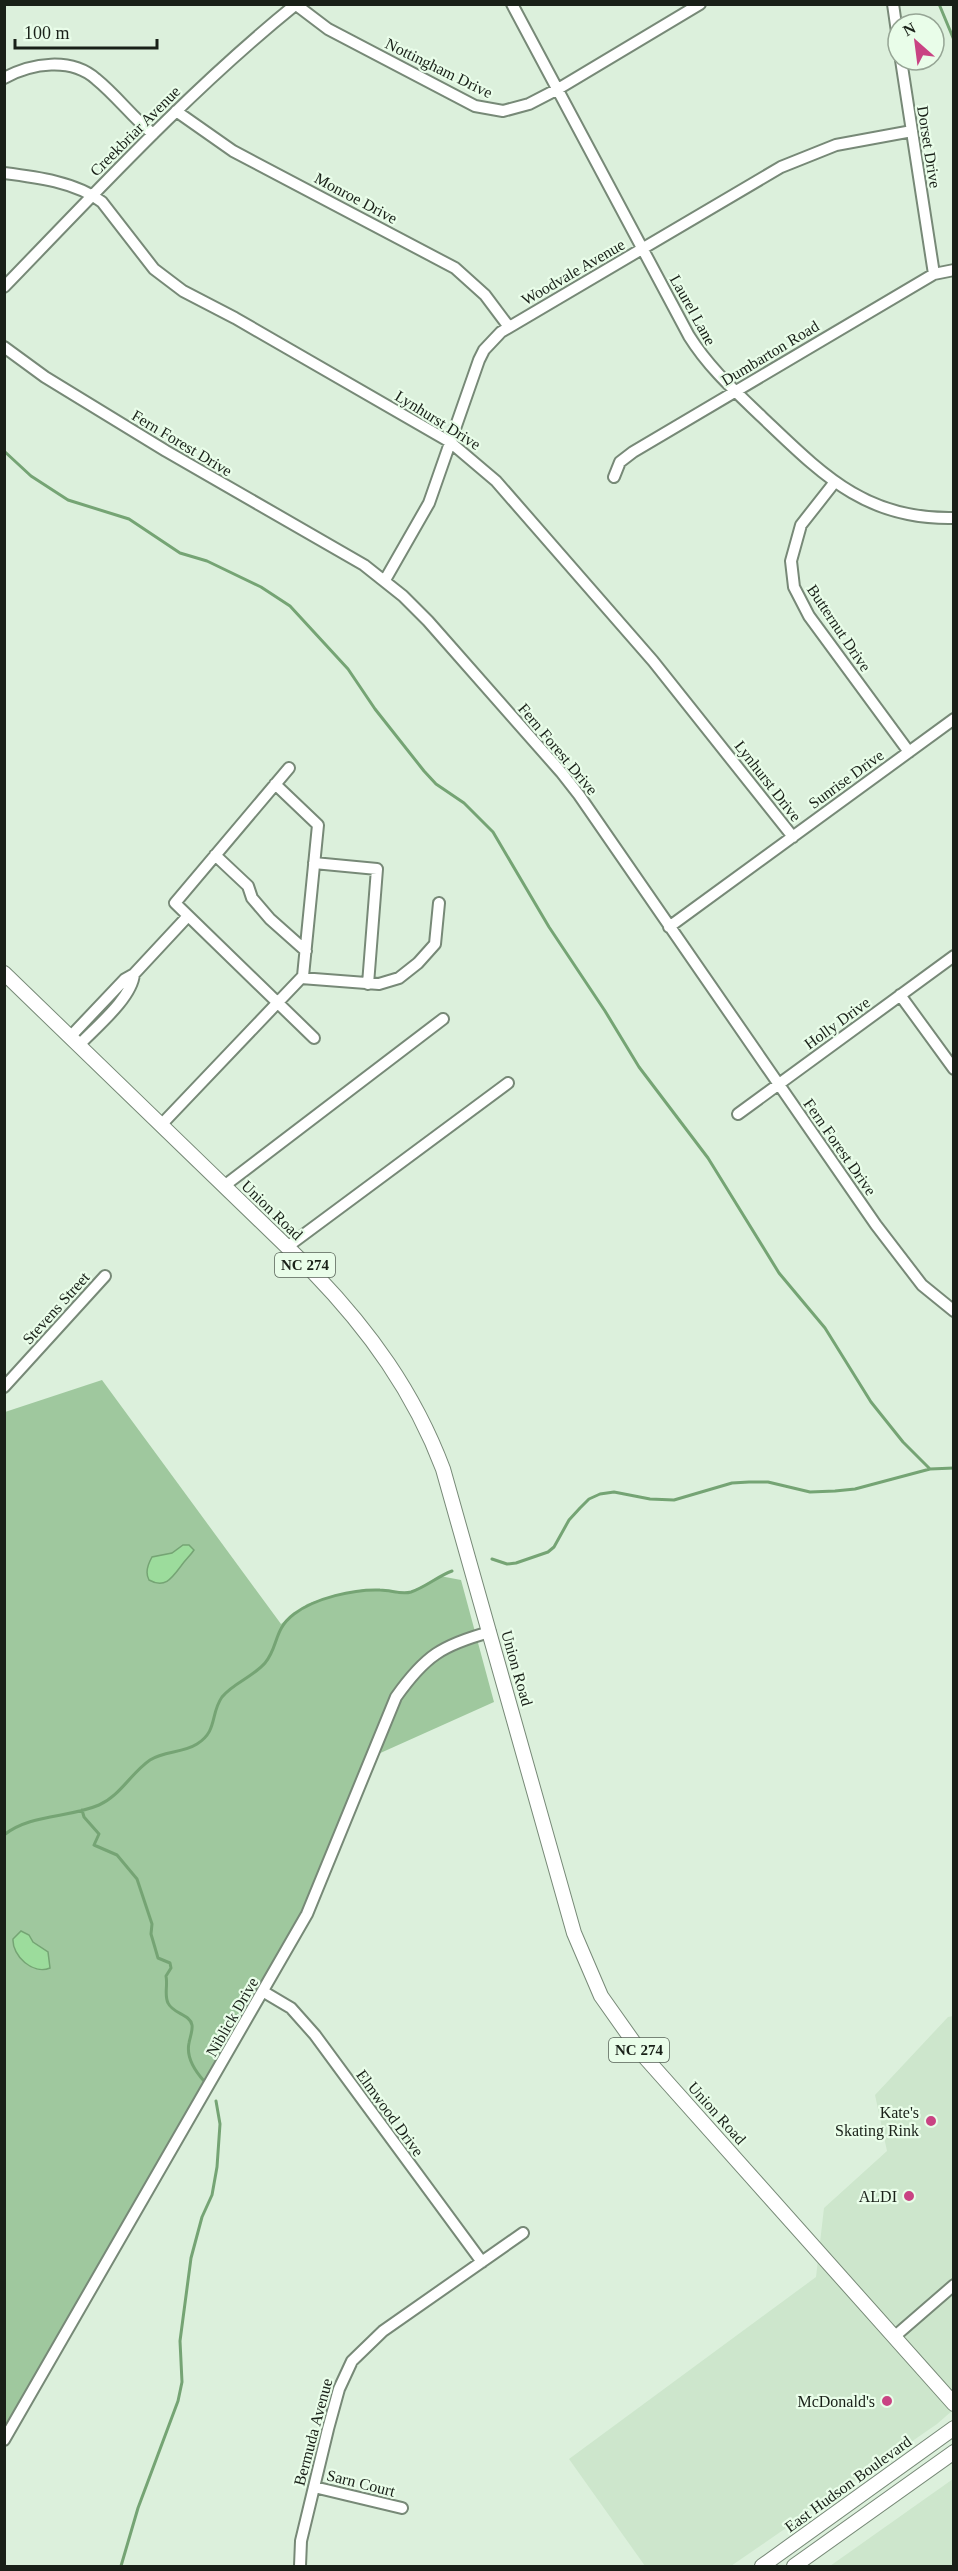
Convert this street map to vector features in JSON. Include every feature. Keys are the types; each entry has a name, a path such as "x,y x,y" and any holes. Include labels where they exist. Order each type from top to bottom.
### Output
{"main road":[{"name":"Union Road","path":"4,973 331,1291 368,1333 390,1363 434,1444 452,1496 574,1933 601,1996 642,2054 954,2404"},
{"name":"East Hudson Boulevard","path":"762,2566 954,2428"},
{"path":"794,2566 954,2452"}],"street":[{"name":"Laurel Lane","path":"513,4 688,336 705,362 834,483 865,501 897,513 924,518 954,518"},
{"name":"Nottingham Drive","path":"295,5 328,29 482,108 503,111 518,109 558,89 700,4"},
{"name":"Creekbriar Avenue","path":"4,287 176,111 244,46 295,5"},
{"path":"4,78 38,65 67,66 95,77 137,121 153,134"},
{"name":"Dorset Drive","path":"903,72 934,274"},
{"name":"Monroe Drive","path":"176,111 233,150 455,268 485,294 509,327"},
{"name":"Woodvale Avenue","path":"385,580 420,522 479,360 489,344 509,327 740,190 813,152 836,145 912,131"},
{"name":"Lynhurst Drive","path":"4,173 40,178 93,195 102,202 154,269 183,291 235,318 450,442 496,481 637,643 693,709 793,837"},
{"name":"Dumbarton Road","path":"614,477 620,462 633,452 934,274 954,270"},
{"name":"Fern Forest Drive","path":"4,347 26,364 218,482 342,551 385,580 428,621 561,772 912,1274 933,1296 954,1311"},
{"name":"Butternut Drive","path":"834,483 801,525 791,561 794,587 809,616 909,752"},
{"name":"Sunrise Drive","path":"669,927 954,719"},
{"path":"289,768 175,903 314,1038"},
{"path":"161,1125 303,976 318,825 275,784"},
{"path":"215,855 248,886 252,898 270,919 306,951"},
{"path":"314,864 377,869 368,984"},
{"path":"301,978 368,984 379,984 399,978 418,963 435,944 439,903"},
{"path":"74,1041 125,995 133,983 134,974 188,916"},
{"name":"Holly Drive","path":"738,1114 954,956"},
{"path":"900,995 954,1069"},
{"path":"224,1186 443,1019"},
{"path":"287,1247 508,1083"},
{"name":"Stevens Street","path":"4,1388 105,1276"},
{"name":"Niblick Drive","path":"4,2440 308,1914 396,1697 412,1674 445,1647 490,1632"},
{"name":"Elmwood Drive","path":"264,1992 291,2008 315,2035 482,2262"},
{"name":"Bermuda Avenue","path":"300,2566 301,2541 314,2487 339,2389 352,2361 383,2331 523,2233"},
{"path":"894,2337 954,2285"},
{"name":"Sarn Court","path":"314,2487 402,2508"}],"shaded area":[{"path":"102,1380 281,1624 307,1604 364,1589 387,1590 399,1594 411,1592 440,1576 461,1580 494,1702 367,1759 304,1913 5,2432 5,1412"},
{"path":"183,1545 189,1545 194,1550 171,1578 164,1583 149,1580 147,1574 152,1557 172,1553"},
{"path":"21,1931 48,1952 50,1968 37,1969 25,1962 16,1952 13,1939"},
{"path":"953,2016 953,2410 937,2424 731,2566 645,2566 569,2459 816,2277 824,2208 887,2151 875,2095 948,2017"},
{"path":"953,2479 953,2566 830,2566"}],"waterway":[{"path":"939,4 954,40"},
{"path":"4,451 31,476 68,500 129,519 180,553 207,561 261,587 290,606 348,669 375,709 424,771 436,784 464,803 493,832 549,927 639,1067 708,1158 779,1273 825,1328 871,1402 903,1442 930,1469"},
{"path":"492,1559 507,1564 516,1563 548,1552 554,1547 569,1520 589,1499 600,1494 614,1492 650,1499 674,1500 732,1483 749,1482 768,1482 810,1492 835,1491 855,1489 930,1469 954,1468"},
{"path":"4,1835 26,1823 99,1805 113,1796 150,1760 186,1749 204,1739 211,1728 222,1697 265,1663 287,1620 303,1608 324,1599 359,1591 411,1592 452,1571"},
{"path":"82,1810 84,1817 99,1834 94,1845 117,1855 137,1879 152,1924 151,1934 158,1958 170,1963 171,1968 166,1976 167,2000 170,2007 191,2021 192,2029 188,2048 190,2059 204,2081"},
{"path":"121,2566 138,2508 178,2401 182,2382 180,2341 191,2258 202,2217 212,2195 217,2167 220,2124 216,2101"}],"place":[{"name":"Kate's Skating Rink","path":"931,2121"},
{"name":"ALDI","path":"909,2196"},
{"name":"McDonald's","path":"887,2401"}]}
